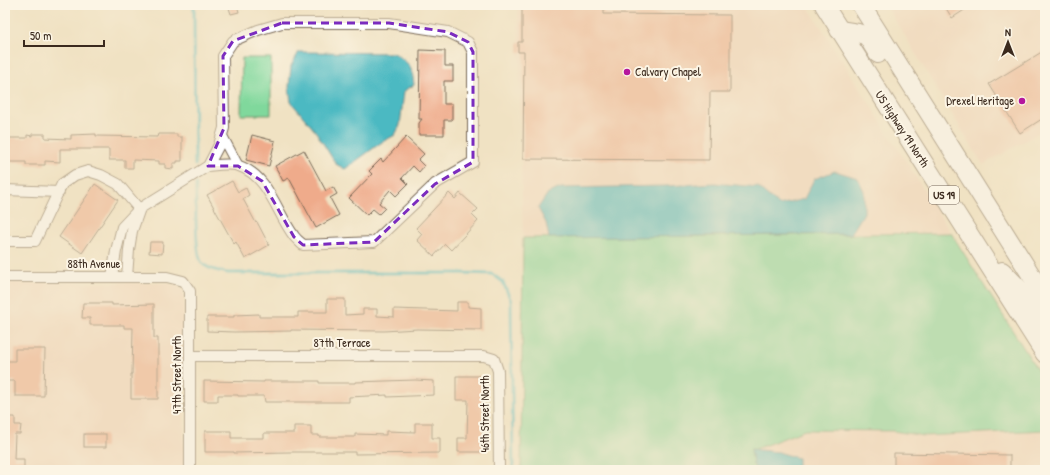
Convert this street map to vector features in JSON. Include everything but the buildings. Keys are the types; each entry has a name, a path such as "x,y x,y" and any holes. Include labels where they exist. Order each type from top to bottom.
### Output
{"highway":[{"name":"US Highway 19 North","path":"824,5 1045,354"},
{"name":"US 19","path":"861,5 1045,297"},
{"path":"839,30 867,36 959,180 984,201"},
{"path":"973,240 1029,299 1045,325"}],"street":[{"path":"112,277 122,227 139,209 208,166 238,166 250,171 262,181 294,237 303,245 374,242 435,184 473,162 473,52 468,42 448,32 389,23 282,23 258,30 233,41 222,56 224,128 219,145 208,166"},
{"path":"222,136 238,166"},
{"path":"5,241 35,241 62,184 75,175 88,171 101,175 118,184 139,209"},
{"path":"5,190 58,192"},
{"path":"127,277 132,231 139,209"},
{"name":"88th Avenue","path":"5,277 167,277 183,281"},
{"name":"47th Street North","path":"183,281 190,292 190,470"},
{"name":"87th Terrace","path":"190,356 484,356 494,359"},
{"name":"46th Street North","path":"494,359 498,371 499,470"}],"highlighted area":[{"path":"282,23 389,23 448,32 468,42 473,52 473,162 435,184 374,242 303,245 294,237 262,181 238,166 208,166 224,128 223,56 233,41"}],"shaded area":[{"path":"518,5 807,5 951,233 851,234 864,213 815,179 804,199 779,205 758,187 714,183 667,186 538,208 546,223 549,238 523,238"},
{"path":"886,5 1045,5 1045,129 983,165"},
{"path":"5,283 167,283 180,287 184,294 184,470 5,470"},
{"path":"805,430 893,431 924,436 1045,430 1045,470 798,470 797,457 753,450"}],"green space":[{"path":"242,58 271,58 271,115 241,115"},
{"path":"951,233 1045,382 1045,430 924,436 893,431 805,430 753,450 751,449 753,463 756,470 521,470 523,238"}],"water":[{"path":"299,52 394,53 404,60 411,69 414,85 404,91 400,125 395,135 382,142 345,169 336,164 316,132 291,102 289,87 291,66"},
{"path":"835,171 858,178 864,191 864,213 851,234 549,238 546,223 538,208 548,193 561,188 667,186 714,183 758,187 779,205 804,199 814,179"},
{"path":"751,449 778,452 798,458 798,470 756,470 753,463"}],"waterway":[{"path":"194,5 195,165"},
{"path":"196,184 196,225 199,258 202,263 214,270 228,273 492,274 503,282 511,301 513,470"}],"place":[{"name":"Calvary Chapel","path":"627,72"},
{"name":"Drexel Heritage","path":"1022,101"}]}
